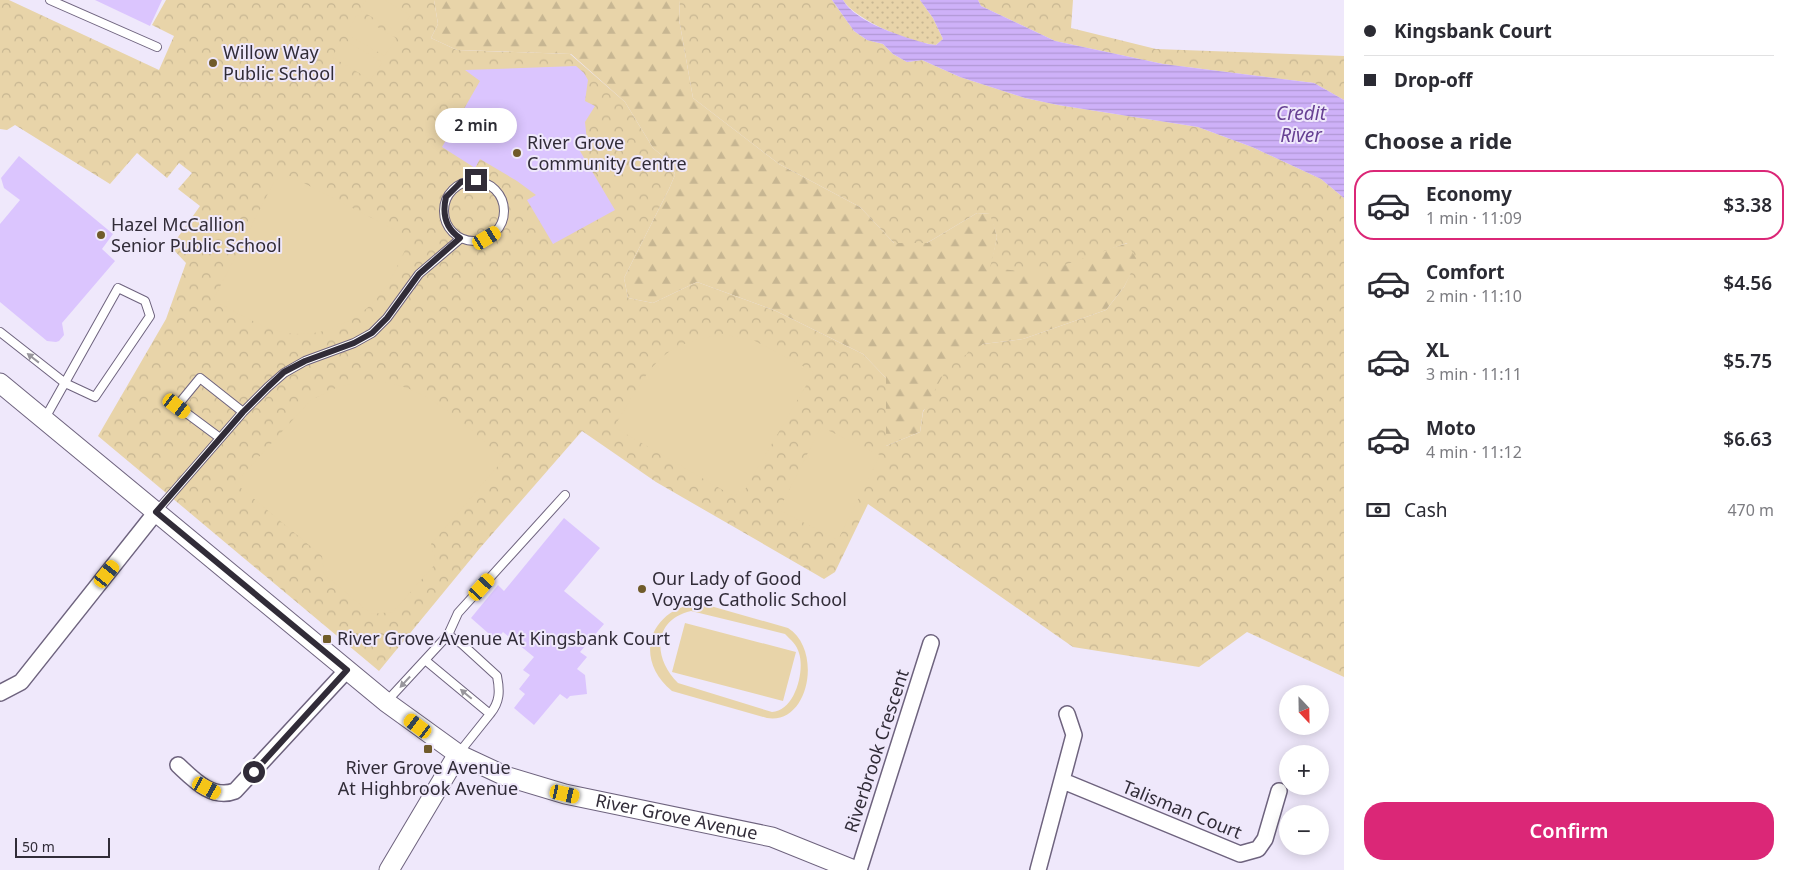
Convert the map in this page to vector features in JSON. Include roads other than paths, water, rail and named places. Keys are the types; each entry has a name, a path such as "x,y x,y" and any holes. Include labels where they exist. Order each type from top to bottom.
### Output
{"street":[{"name":"River Grove Avenue","path":"0,383 386,702 458,754 505,776 565,794 772,837 854,870"},
{"path":"0,693 21,682 156,512"},
{"name":"Riverbrook Crescent","path":"859,870 931,643"},
{"path":"178,765 197,783 218,794 235,791 241,787 347,670"},
{"path":"1038,870 1074,735 1067,714"},
{"path":"389,870 458,754"},
{"name":"Talisman Court","path":"1063,781 1240,854 1258,849 1265,839 1279,790"}],"lane":[{"path":"50,0 156,47"},
{"path":"476,180 490,184 501,195 505,206 505,215 497,232 475,242 460,238 453,234 444,219 446,197 461,182 476,180"},
{"path":"156,512 243,412 284,372 305,361 354,343 372,333 387,318 419,274 460,238"},
{"path":"0,332 65,383 95,397 150,316 145,301 118,288 65,383 44,420"},
{"path":"220,438 177,406 200,378 243,412"},
{"path":"386,702 448,635 458,614 565,495"},
{"path":"448,635 462,644 497,676 499,697 496,706 458,754"},
{"path":"425,660 490,714"}],"water":[{"name":"Credit River","path":"832,0 843,0 858,16 881,28 928,44 936,45 943,39 933,18 920,0 978,0 981,6 1055,41 1163,64 1314,83 1344,100 1344,198 1321,179 1252,147 1198,127 1025,98 960,77 922,60 907,62 893,54 883,44 867,40 854,31"}],"place":[{"name":"Willow Way Public School","path":"213,63"},
{"name":"River Grove Community Centre","path":"517,153"},
{"name":"Hazel McCallion Senior Public School","path":"101,235"},
{"name":"Our Lady of Good Voyage Catholic School","path":"642,589"},
{"name":"River Grove Avenue At Kingsbank Court","path":"327,639"},
{"name":"River Grove Avenue At Highbrook Avenue","path":"428,749"}]}
